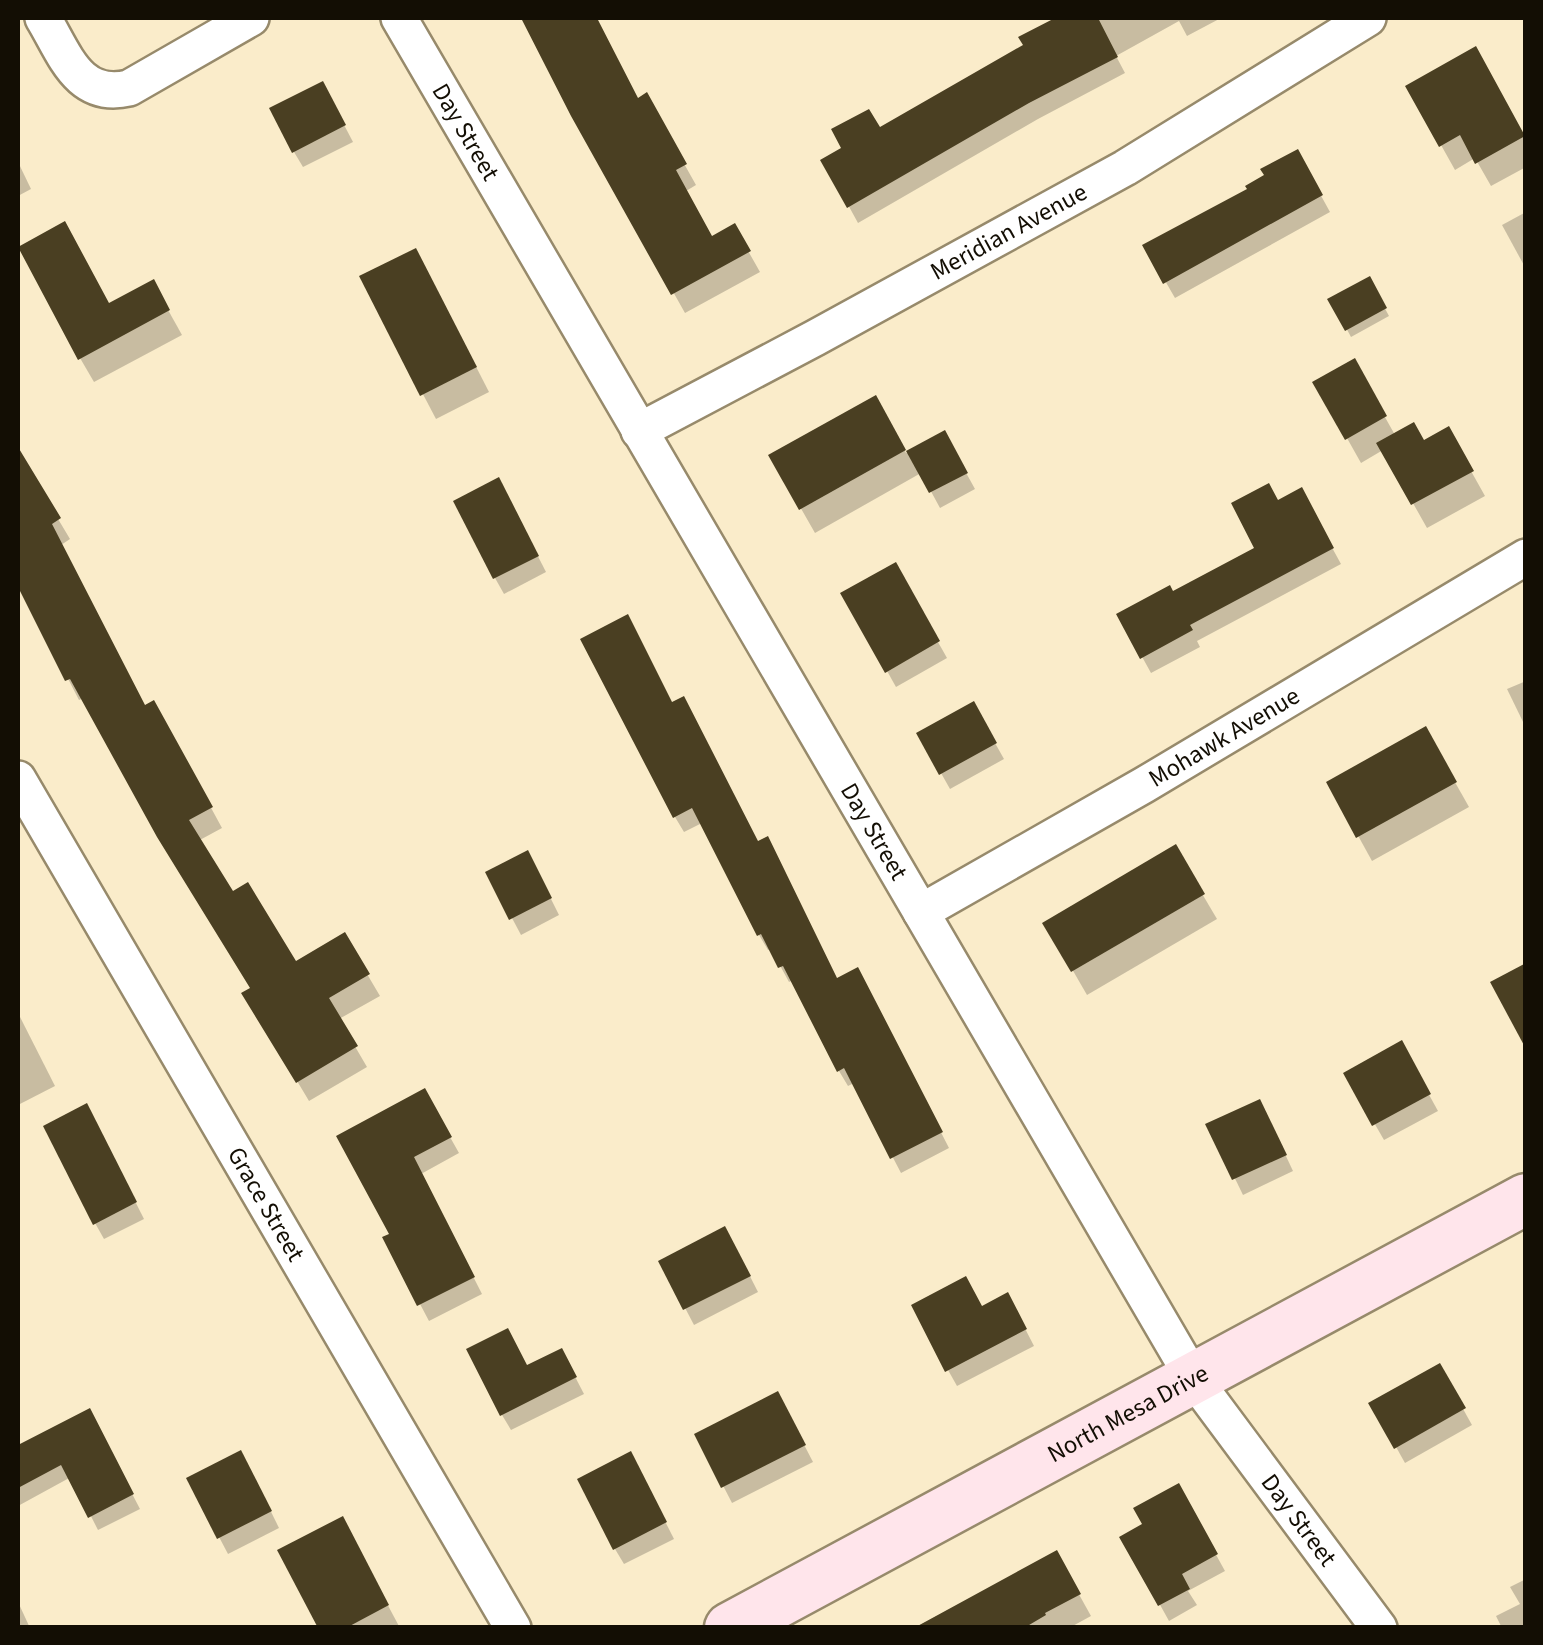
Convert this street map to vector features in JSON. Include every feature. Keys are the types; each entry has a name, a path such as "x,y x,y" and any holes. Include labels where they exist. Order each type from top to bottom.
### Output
{"main road":[{"name":"North Mesa Drive","path":"730,1628 1526,1199"}],"street":[{"path":"43,18 78,77 94,89 113,92 128,88 251,18"},
{"name":"Day Street","path":"399,18 1193,1378 1379,1628"},
{"name":"Meridian Avenue","path":"638,431 1124,168 1368,18"},
{"name":"Mohawk Avenue","path":"921,912 1144,785 1526,557"},
{"name":"Grace Street","path":"18,780 513,1628"}],"building":[{"path":"521,18 597,18 638,98 647,92 687,164 676,170 712,236 735,223 751,251 671,295"},
{"path":"1055,18 1098,18 1118,57 1029,103 847,208 820,160 841,148 831,129 869,109 880,127 1023,45 1018,37"},
{"path":"1476,46 1525,136 1475,164 1460,135 1439,147 1405,86"},
{"path":"323,81 346,125 292,153 269,108"},
{"path":"1298,149 1323,195 1163,284 1142,245 1247,189 1245,186 1264,175 1260,169"},
{"path":"65,221 109,303 154,279 170,310 78,360 18,247"},
{"path":"416,248 477,367 420,396 359,276"},
{"path":"1370,276 1387,308 1345,331 1327,299"},
{"path":"1355,358 1387,416 1345,440 1312,382"},
{"path":"876,395 906,450 799,510 768,455"},
{"path":"1414,422 1424,440 1449,426 1474,471 1411,505 1376,443"},
{"path":"945,430 968,473 929,493 906,451"},
{"path":"18,447 61,518 52,524 145,705 154,700 213,807 189,820 233,891 248,882 296,961 345,932 370,974 329,998 358,1046 296,1083 241,993 250,988 157,837 70,679 65,681 18,587"},
{"path":"499,477 539,556 493,579 453,501"},
{"path":"1269,483 1278,500 1302,487 1334,548 1190,625 1193,630 1140,659 1116,614 1170,585 1173,591 1254,548 1231,503"},
{"path":"896,562 940,641 885,673 840,593"},
{"path":"628,614 672,702 684,696 758,841 768,836 837,978 858,967 943,1132 890,1159 844,1068 837,1072 783,966 778,968 761,934 757,936 692,808 673,818 580,639"},
{"path":"974,701 997,743 939,775 916,733"},
{"path":"1426,726 1457,782 1356,838 1326,782"},
{"path":"1176,844 1205,894 1071,972 1042,923"},
{"path":"528,850 552,898 509,920 485,872"},
{"path":"1526,963 1526,1049 1490,982"},
{"path":"1402,1040 1431,1094 1372,1126 1343,1073"},
{"path":"425,1088 452,1137 414,1157 475,1277 417,1306 382,1237 389,1234 336,1136"},
{"path":"1260,1099 1287,1155 1232,1180 1205,1124"},
{"path":"87,1103 137,1202 93,1225 43,1126"},
{"path":"725,1226 751,1276 683,1310 658,1261"},
{"path":"966,1276 982,1306 1008,1292 1027,1329 945,1372 911,1305"},
{"path":"508,1328 527,1365 562,1348 577,1377 500,1416 466,1349"},
{"path":"1440,1363 1466,1408 1394,1449 1368,1403"},
{"path":"778,1391 806,1445 721,1488 694,1434"},
{"path":"90,1408 134,1494 88,1518 61,1465 18,1488 18,1445"},
{"path":"241,1450 272,1511 217,1539 186,1478"},
{"path":"631,1451 667,1522 613,1550 577,1479"},
{"path":"1179,1483 1218,1554 1182,1574 1190,1589 1158,1606 1119,1537 1142,1524 1133,1508"},
{"path":"343,1516 389,1605 346,1628 318,1628 277,1550"},
{"path":"1057,1550 1081,1594 1024,1628 914,1628"}]}
